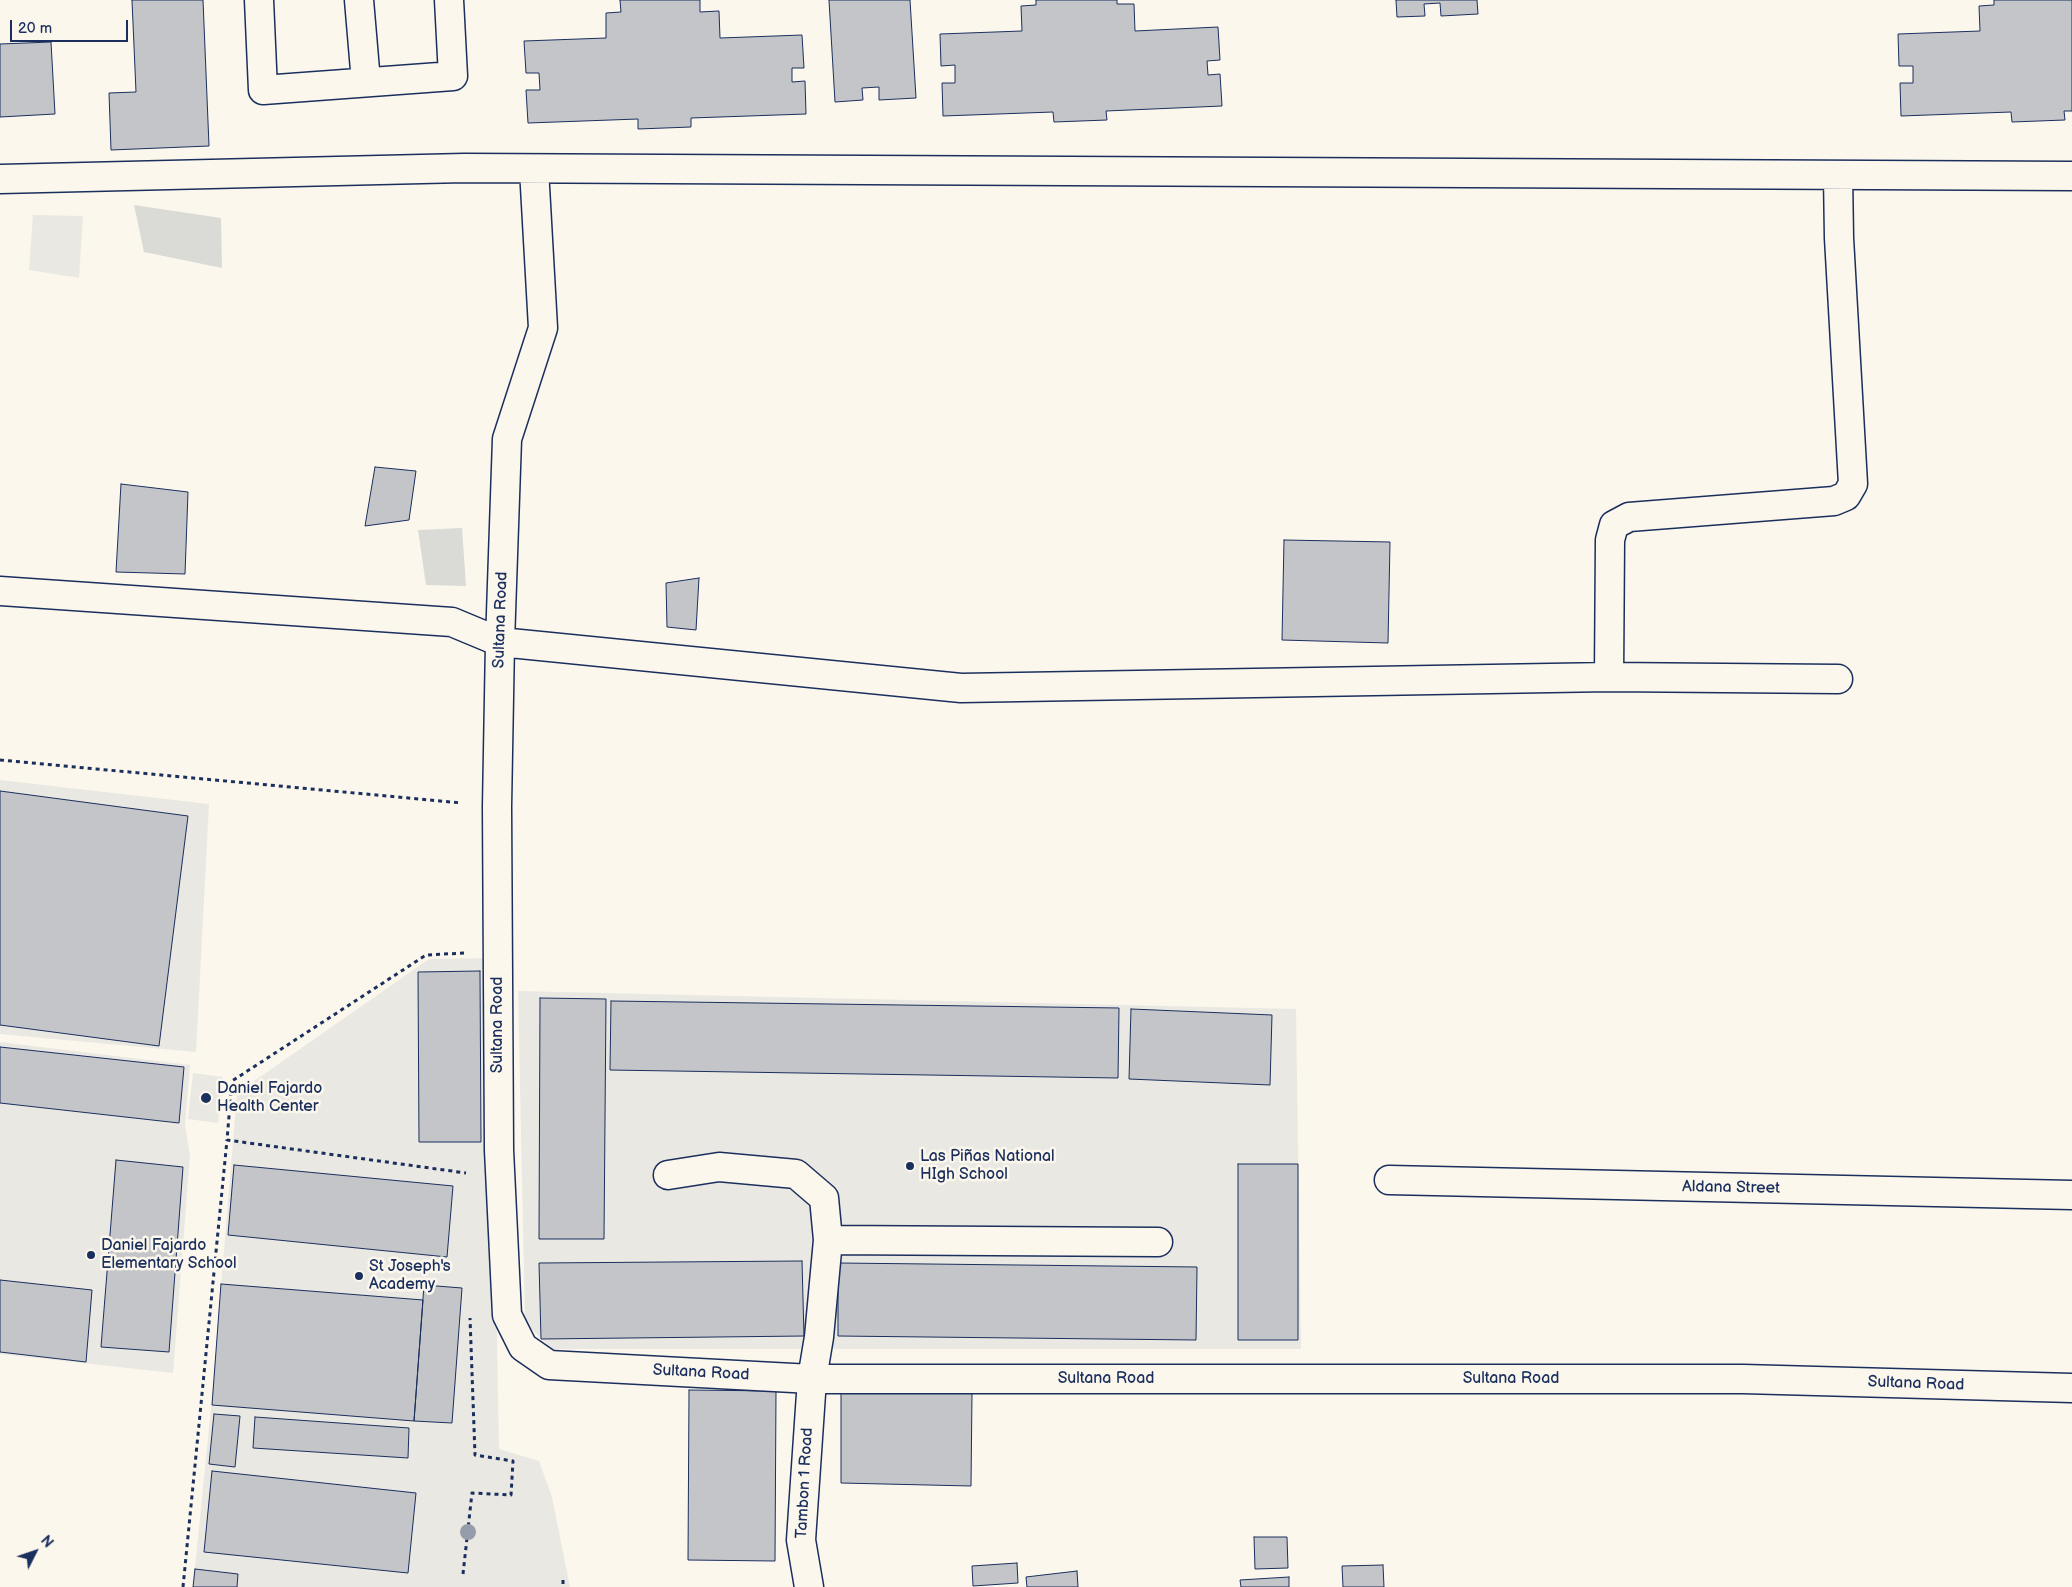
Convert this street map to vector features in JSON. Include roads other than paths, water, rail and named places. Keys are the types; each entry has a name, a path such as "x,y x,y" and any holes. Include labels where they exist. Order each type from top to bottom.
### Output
{"street":[{"path":"259,0 263,90 453,76 449,0"},
{"path":"359,0 366,82"},
{"path":"0,178 464,168 2072,176"},
{"name":"Sultana Road","path":"534,169 543,328 507,439 497,807 499,1150 506,1315 523,1347 549,1365 812,1379 1743,1379 2072,1388"},
{"path":"1610,677 1610,540 1614,525 1629,517 1834,501 1846,496 1853,484 1839,238 1838,174"},
{"path":"0,591 452,622 500,642 961,688 1610,677 1838,679"},
{"name":"Tambon 1 Road","path":"668,1175 719,1167 796,1174 824,1198 828,1240 819,1337 812,1379 800,1540 809,1587"},
{"name":"Aldana Street","path":"1389,1180 2072,1195"},
{"path":"828,1240 1158,1242"}],"place":[{"name":"Daniel Fajardo Health Center","path":"206,1098"},
{"name":"Las Piñas National HIgh School","path":"910,1166"},
{"name":"Daniel Fajardo Elementary School","path":"91,1255"},
{"name":"St Joseph's Academy","path":"359,1276"}]}
